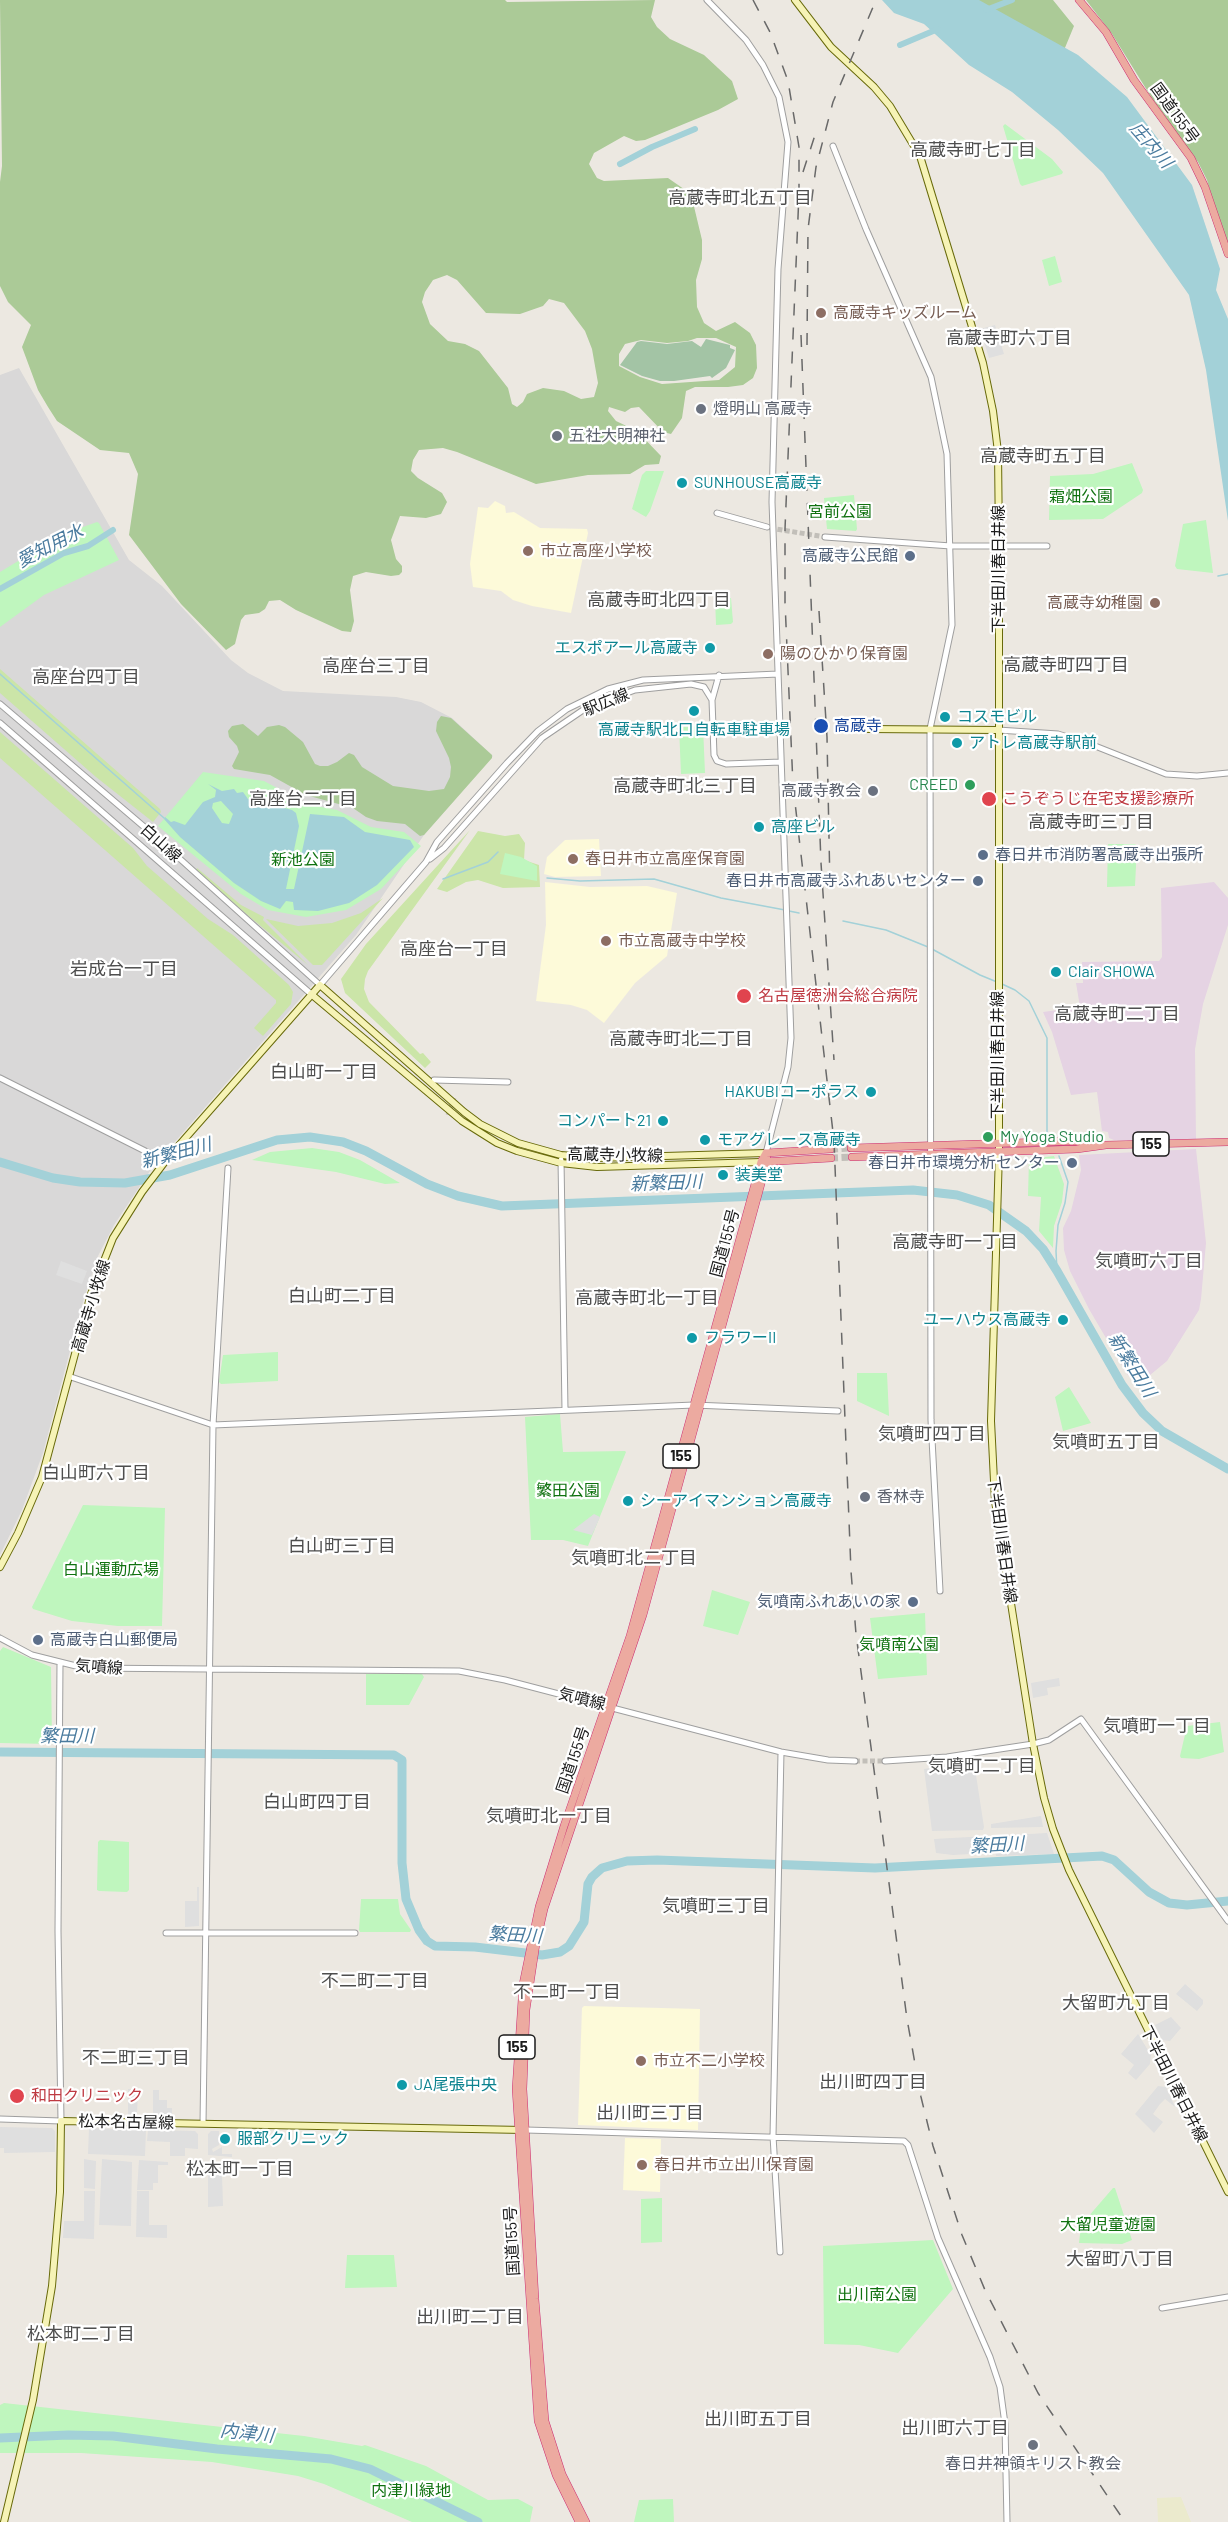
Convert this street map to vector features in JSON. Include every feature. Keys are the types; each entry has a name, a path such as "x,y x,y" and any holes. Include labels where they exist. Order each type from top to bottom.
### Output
{"highway":[{"name":"国道155号","path":"1079,0 1106,32 1134,80 1191,158 1228,254"},
{"name":"155","path":"851,1148 1076,1141 1106,1145"},
{"name":"155","path":"852,1157 1077,1149 1106,1145 1228,1142"},
{"path":"766,1152 831,1149"},
{"name":"155","path":"764,1162 766,1152"},
{"path":"764,1162 831,1158"},
{"name":"国道155号","path":"586,2522 562,2474 545,2421 522,2130 516,2089 518,2038 533,1943 551,1865 609,1706 697,1405 764,1162"},
{"name":"国道155号","path":"522,2130 538,2421 556,2475 579,2522"}],"main road":[{"name":"下半田川春日井線","path":"795,0 831,47 874,87 890,106 920,156 980,352 993,411 998,452 999,545 999,1152 992,1473 1033,1744 1044,1798 1060,1848 1228,2192"},
{"path":"868,729 998,730"},
{"name":"高蔵寺小牧線","path":"0,1567 18,1533 42,1477 91,1294 113,1238 165,1161 320,985 448,1099 480,1124 518,1143 561,1155 597,1158 766,1152"},
{"name":"高蔵寺小牧線","path":"311,994 443,1106 477,1131 517,1151 561,1163 597,1167 764,1162"},
{"name":"松本名古屋線","path":"3,2522 31,2406 55,2262 60,2192 61,2121 522,2130"}],"street":[{"path":"707,0 746,40 763,65 778,97 786,129 787,173 778,269 772,502 791,1038 788,1067 766,1152"},
{"path":"833,146 866,229 931,377 947,454 952,625 930,729 931,1420 940,1591"},
{"path":"717,513 767,527"},
{"path":"825,537 951,546 1047,546"},
{"name":"駅広線","path":"426,862 437,842 537,731 567,709 594,695 634,682 719,675 778,674"},
{"path":"719,675 712,700 714,755 717,761 726,764 781,762"},
{"name":"駅広線","path":"320,985 426,862 444,848 542,738 571,717 618,694 653,687 700,685 707,690 712,700"},
{"name":"白山線","path":"0,704 148,831 320,985"},
{"name":"白山線","path":"0,723 311,994"},
{"path":"998,730 1058,734 1166,774 1180,776 1228,773"},
{"path":"0,1078 165,1161"},
{"path":"434,1080 508,1082"},
{"path":"561,1155 565,1410"},
{"path":"203,2123 213,1425 228,1168"},
{"path":"70,1377 213,1425 697,1405 837,1411"},
{"name":"気噴線","path":"0,1638 32,1655 60,1663 107,1669 459,1671 506,1680 781,1752 828,1760 855,1761"},
{"path":"0,2119 61,2121 58,1931 60,1663"},
{"path":"885,1761 947,1757 1033,1744 1049,1740 1081,1719 1226,1919"},
{"path":"780,2252 773,2136 781,1752"},
{"path":"166,1933 355,1933"},
{"path":"522,2130 899,2139 908,2145 938,2238 990,2357 1000,2387 1005,2424 1007,2522"},
{"path":"1162,2308 1228,2296"}],"shaded area":[{"path":"995,325 1004,354 989,358 980,329"},
{"path":"19,368 129,560 162,586 231,660 248,673 283,691 396,697 421,702 452,718 493,756 424,835 356,935 152,1168 114,1225 98,1256 84,1298 43,1453 22,1510 0,1555 0,375"},
{"name":"市立高座小学校","path":"495,501 505,506 506,513 514,512 540,528 587,529 571,613 532,606 513,600 501,591 473,587 470,564 478,507 488,508"},
{"name":"春日井市立高座保育園","path":"599,839 601,876 555,877 544,874 547,857 565,840"},
{"name":"市立高蔵寺中学校","path":"545,882 590,887 647,886 677,893 667,956 635,983 604,1023 587,1010 571,1005 536,1001 546,925"},
{"path":"1214,882 1228,898 1228,925 1203,1004 1195,1049 1196,1140 1114,1140 1109,1138 1108,1132 1102,1131 1097,1092 1071,1095 1052,1032 1043,1012 1080,1007 1076,983 1083,983 1082,962 1159,961 1162,957 1161,888"},
{"path":"1196,1149 1206,1243 1199,1310 1167,1361 1138,1385 1127,1374 1089,1309 1070,1271 1064,1250 1063,1228 1071,1211 1081,1170 1079,1155"},
{"path":"61,1261 87,1271 82,1284 56,1275"},
{"path":"594,1514 600,1517 592,1535 573,1530"},
{"path":"1059,1678 1060,1686 1047,1688 1048,1695 1033,1698 1031,1683"},
{"path":"972,1760 983,1830 932,1831 924,1769 944,1766 947,1762"},
{"path":"1041,1816 1043,1827 991,1828 991,1824"},
{"path":"1047,1833 1054,1854 996,1856 994,1836"},
{"path":"987,1836 988,1853 953,1855 936,1853 934,1839"},
{"path":"197,1887 199,1887 199,1926 185,1927 185,1901 197,1901"},
{"path":"1185,1984 1203,2000 1203,2004 1197,2011 1176,1994"},
{"name":"市立不二小学校","path":"584,2006 700,2009 698,2130 578,2125 582,2008"},
{"path":"1171,2017 1181,2028 1170,2041 1162,2040 1155,2025"},
{"path":"1138,2034 1151,2055 1150,2064 1136,2080 1128,2073 1134,2065 1121,2054"},
{"path":"1158,2086 1166,2087 1175,2107 1165,2099 1160,2104 1153,2114 1163,2122 1154,2133 1135,2114"},
{"path":"128,2089 138,2089 137,2115 128,2115"},
{"path":"153,2090 159,2090 159,2100 167,2100 167,2108 172,2108 172,2115 153,2115"},
{"path":"0,2127 52,2128 55,2131 55,2152 4,2153 4,2148 0,2148"},
{"path":"89,2128 146,2130 145,2156 88,2154"},
{"path":"148,2130 195,2131 198,2134 198,2149 185,2148 185,2156 170,2156 170,2142 147,2141"},
{"path":"211,2131 219,2131 219,2145 212,2149 213,2152 222,2147 222,2154 232,2154 232,2157 208,2155 208,2134"},
{"name":"春日井市立出川保育園","path":"625,2138 661,2139 660,2192 623,2190"},
{"path":"84,2159 96,2161 95,2189 84,2188"},
{"path":"102,2159 132,2162 131,2226 99,2225"},
{"path":"139,2160 168,2162 168,2165 158,2165 158,2183 153,2183 153,2190 137,2190"},
{"path":"208,2162 238,2164 238,2174 222,2174 223,2206 208,2207"},
{"path":"84,2191 95,2191 94,2239 63,2238 64,2221 84,2221"},
{"path":"137,2191 149,2191 149,2225 167,2225 167,2238 136,2237"}],"green space":[{"path":"0,0 505,0 507,2 655,0 651,17 657,27 670,39 704,55 732,81 738,99 718,110 645,140 636,141 624,136 594,153 589,164 597,178 604,181 668,178 691,194 702,240 702,259 696,280 697,307 704,323 716,331 735,322 750,333 756,345 757,368 753,378 743,385 695,387 686,391 682,418 671,434 663,432 639,407 625,412 609,407 608,411 616,421 637,431 661,456 659,464 645,465 630,474 588,475 536,484 457,452 443,448 419,450 413,460 411,471 442,493 447,502 441,514 426,518 400,516 391,540 396,559 402,566 402,572 399,575 366,572 353,576 350,590 354,621 351,632 342,631 280,600 269,601 265,609 259,613 245,615 241,620 235,644 226,650 181,604 129,535 138,474 129,453 100,450 57,421 38,390 22,347 31,325 8,302 0,286 2,166","holes":["447,275 457,280 486,313 520,314 543,306 549,299 564,303 585,331 592,349 598,383 594,397 581,399 564,391 543,388 527,394 517,407 512,404 508,388 479,351 465,344 448,341 430,324 422,302 425,292 433,280","697,338 716,338 736,347 735,367 719,380 662,384 640,377 619,366 619,354 625,344 641,340 667,343"]},
{"path":"925,0 1053,0 1074,26 1062,55"},
{"path":"1086,0 1228,0 1228,255 1207,180 1198,162 1163,116 1112,34"},
{"path":"1005,124 1052,159 1063,172 1062,174 1022,186 1003,126"},
{"path":"1055,256 1062,282 1049,286 1042,260"},
{"path":"706,339 730,345 730,348 735,350 726,368 712,378 710,376 660,381 642,376 620,365 637,342 667,344 692,341 701,347"},
{"name":"霜畑公園","path":"1132,463 1143,490 1142,493 1103,519 1049,520 1050,476 1093,474"},
{"path":"646,471 664,471 646,517 632,509 642,475"},
{"name":"宮前公園","path":"854,495 856,531 827,529 824,498"},
{"path":"1206,520 1213,573 1177,569 1175,566 1183,524"},
{"path":"97,522 119,560 44,595 0,627 0,572 63,534"},
{"path":"715,598 731,598 733,622 731,624 716,625"},
{"path":"0,669 160,809 161,812 153,822 96,777 0,693"},
{"path":"441,716 451,718 492,755 492,758 424,835 420,836 405,824 377,821 353,808 306,795 270,775 234,769 232,766 239,752 229,737 228,731 232,726 243,724 258,736 267,727 279,725 285,727 303,742 315,764 320,766 328,766 337,762 349,753 354,755 362,767 393,786 429,791 444,789 450,777 451,767 436,731 437,722"},
{"path":"703,726 705,773 681,774 679,727"},
{"path":"0,732 133,848 147,866 208,919 233,935 289,985 293,992 291,1004 263,1036 254,1028 276,1003 276,1000 0,758"},
{"name":"新池公園","path":"203,772 264,781 307,804 337,810 371,827 404,832 421,846 381,889 346,910 306,917 268,910 241,894 158,826"},
{"path":"470,830 368,971 365,979 364,989 369,1002 420,1054 423,1053 431,1062 425,1068 345,993 341,979 366,944"},
{"path":"478,831 505,836 519,834 525,843 524,860 539,865 540,887 503,888 478,880 466,882 447,892 437,889"},
{"path":"1108,844 1135,844 1137,846 1135,886 1107,887"},
{"path":"505,853 521,857 537,866 537,881 500,874"},
{"path":"197,868 241,905 264,917 263,920 308,965 196,870"},
{"path":"383,898 322,965 313,965 266,919 298,926 332,923 361,913"},
{"path":"312,1148 339,1152 360,1160 400,1183 385,1184 336,1172 252,1160 270,1152"},
{"path":"1054,1156 1064,1184 1062,1202 1054,1226 1053,1248 1039,1231 1041,1197 1028,1196 1029,1159"},
{"path":"278,1352 278,1381 221,1384 219,1382 223,1355"},
{"path":"857,1373 887,1373 889,1416 857,1401"},
{"path":"1069,1387 1091,1423 1063,1431 1055,1397"},
{"name":"繁田公園","path":"560,1414 563,1452 626,1452 588,1546 563,1540 531,1540 525,1417"},
{"name":"白山運動広場","path":"83,1505 165,1508 162,1626 118,1626 72,1621 33,1609"},
{"path":"712,1590 750,1602 738,1635 703,1626"},
{"name":"気噴南公園","path":"925,1613 927,1675 878,1679 870,1618"},
{"path":"3,1647 51,1667 52,1744 0,1743 0,1651"},
{"path":"366,1674 422,1674 424,1677 409,1705 366,1705"},
{"path":"1220,1722 1224,1752 1199,1759 1181,1758 1187,1726"},
{"path":"100,1840 129,1842 129,1890 127,1892 97,1890 98,1842"},
{"path":"361,1899 398,1899 400,1914 411,1930 410,1932 360,1932"},
{"name":"大留児童遊園","path":"1115,2188 1132,2240 1122,2244 1079,2243 1081,2225"},
{"path":"662,2198 662,2242 641,2243 641,2199"},
{"name":"出川南公園","path":"933,2240 953,2289 898,2353 859,2345 824,2344 823,2246"},
{"path":"347,2255 394,2255 397,2287 345,2288"},
{"name":"内津川緑地","path":"4,2403 304,2436 365,2445 426,2466 488,2500 518,2499 533,2507 530,2522 412,2522 324,2484 298,2476 212,2462 81,2453 0,2453 0,2405"},
{"path":"1181,2497 1191,2522 1158,2522 1157,2498"},
{"path":"673,2499 674,2522 634,2522 639,2500"}],"water":[{"name":"庄内川","path":"882,0 979,0 1078,55 1127,97 1192,185 1220,269 1216,290 1228,319 1228,521 1206,370 1189,295 1103,173 1058,130 1012,92 969,65 924,24 894,13"},
{"name":"新池公園","path":"208,784 222,791 234,789 237,793 243,792 248,799 296,813 299,826 286,889 294,889 310,814 344,817 365,832 410,840 414,847 377,885 349,903 318,911 294,910 293,902 286,901 280,909 261,901 234,883 180,837 164,819 165,817 171,822 185,825 203,802 215,797 216,790","holes":["221,801 233,814 229,824 222,823 212,808 213,803"]}],"waterway":[{"name":"愛知用水","path":"986,10 1012,0"},
{"name":"愛知用水","path":"900,45 938,29"},
{"name":"愛知用水","path":"620,164 652,147 695,129"},
{"name":"愛知用水","path":"0,589 64,553 88,546 113,530"},
{"path":"1218,576 1228,574"},
{"path":"0,674 164,818"},
{"path":"443,879 488,862 498,852"},
{"path":"547,878 580,881 654,879 721,898 785,910"},
{"path":"789,911 799,913"},
{"path":"843,921 886,930 928,947"},
{"path":"932,949 997,982"},
{"path":"1002,984 1015,990 1029,1001 1047,1038 1047,1134"},
{"name":"新繁田川","path":"0,1162 53,1178 80,1182 125,1183 170,1175 277,1140 310,1137 343,1142 366,1151 427,1184 458,1196 502,1206 913,1190 957,1195 989,1205 1026,1231 1043,1249 1122,1385 1143,1413 1162,1431 1228,1469"},
{"path":"1057,1271 1058,1225 1065,1203 1068,1182 1059,1156"},
{"name":"繁田川","path":"0,1752 394,1755 402,1760 402,1863 406,1899 419,1930 427,1941 435,1946 475,1947 542,1955 560,1952 569,1946 584,1922 588,1884 592,1877 602,1868 627,1861 657,1860 875,1868 1102,1856 1114,1860 1149,1892 1169,1903 1187,1905 1228,1901"},
{"name":"内津川","path":"0,2438 113,2436 217,2449 331,2459 370,2469 478,2522"}],"tunnel":[{"path":"770,528 825,537"},
{"path":"448,1115 454,1098"},
{"path":"831,1149 851,1148"},
{"path":"831,1158 852,1157"},
{"path":"855,1761 885,1761"}],"railway":[{"path":"753,0 770,32 788,81 799,147 785,529 785,602 793,785 834,1141 851,1571 856,1634 907,2019 921,2097 933,2146 962,2235 985,2290 1038,2393 1125,2522"},
{"path":"807,345 808,229 816,167 833,102 876,0"},
{"path":"803,172 816,132"},
{"path":"801,335 821,863 834,1060"},
{"path":"819,611 827,737 830,887"}],"place":[{"name":"高蔵寺キッズルーム","path":"821,313"},
{"name":"燈明山 高蔵寺","path":"701,409"},
{"name":"五社大明神社","path":"557,436"},
{"name":"SUNHOUSE高蔵寺","path":"682,483"},
{"name":"市立高座小学校","path":"528,551"},
{"name":"高蔵寺公民館","path":"910,556"},
{"name":"高蔵寺幼稚園","path":"1155,603"},
{"name":"エスポアール高蔵寺","path":"710,648"},
{"name":"陽のひかり保育園","path":"768,654"},
{"name":"高蔵寺駅北口自転車駐車場","path":"694,711"},
{"name":"コスモビル","path":"945,717"},
{"name":"高蔵寺","path":"821,726"},
{"name":"アトレ高蔵寺駅前","path":"957,743"},
{"name":"CREED","path":"970,785"},
{"name":"高蔵寺教会","path":"873,791"},
{"name":"こうぞうじ在宅支援診療所","path":"989,799"},
{"name":"高座ビル","path":"759,827"},
{"name":"春日井市消防署高蔵寺出張所","path":"983,855"},
{"name":"春日井市立高座保育園","path":"573,859"},
{"name":"春日井市高蔵寺ふれあいセンター","path":"978,881"},
{"name":"市立高蔵寺中学校","path":"606,941"},
{"name":"Clair SHOWA","path":"1056,972"},
{"name":"名古屋徳洲会総合病院","path":"744,996"},
{"name":"HAKUBIコーポラス","path":"871,1092"},
{"name":"コンパート21","path":"663,1121"},
{"name":"My Yoga Studio","path":"988,1137"},
{"name":"モアグレース高蔵寺","path":"705,1140"},
{"name":"春日井市環境分析センター","path":"1072,1163"},
{"name":"装美堂","path":"723,1175"},
{"name":"ユーハウス高蔵寺","path":"1063,1320"},
{"name":"フラワーII","path":"692,1338"},
{"name":"香林寺","path":"865,1497"},
{"name":"シーアイマンション高蔵寺","path":"628,1501"},
{"name":"気噴南ふれあいの家","path":"913,1602"},
{"name":"高蔵寺白山郵便局","path":"38,1640"},
{"name":"市立不二小学校","path":"641,2061"},
{"name":"JA尾張中央","path":"402,2085"},
{"name":"和田クリニック","path":"17,2096"},
{"name":"服部クリニック","path":"225,2139"},
{"name":"春日井市立出川保育園","path":"642,2165"},
{"name":"春日井神領キリスト教会","path":"1033,2445"}],"district":[{"name":"高蔵寺町七丁目","path":"973,150"},
{"name":"高蔵寺町北五丁目","path":"740,198"},
{"name":"高蔵寺町六丁目","path":"1009,338"},
{"name":"高蔵寺町五丁目","path":"1043,456"},
{"name":"高蔵寺町北四丁目","path":"659,600"},
{"name":"高蔵寺町四丁目","path":"1066,665"},
{"name":"高座台三丁目","path":"376,666"},
{"name":"高座台四丁目","path":"86,677"},
{"name":"高蔵寺町北三丁目","path":"685,786"},
{"name":"高座台二丁目","path":"303,799"},
{"name":"高蔵寺町三丁目","path":"1091,822"},
{"name":"高座台一丁目","path":"454,949"},
{"name":"岩成台一丁目","path":"124,969"},
{"name":"高蔵寺町二丁目","path":"1117,1014"},
{"name":"高蔵寺町北二丁目","path":"681,1039"},
{"name":"白山町一丁目","path":"324,1072"},
{"name":"高蔵寺町一丁目","path":"955,1242"},
{"name":"気噴町六丁目","path":"1149,1261"},
{"name":"白山町二丁目","path":"342,1296"},
{"name":"高蔵寺町北一丁目","path":"647,1298"},
{"name":"気噴町四丁目","path":"932,1434"},
{"name":"気噴町五丁目","path":"1106,1442"},
{"name":"白山町六丁目","path":"96,1473"},
{"name":"白山町三丁目","path":"342,1546"},
{"name":"気噴町北二丁目","path":"634,1558"},
{"name":"気噴町一丁目","path":"1157,1726"},
{"name":"気噴町二丁目","path":"982,1766"},
{"name":"白山町四丁目","path":"317,1802"},
{"name":"気噴町北一丁目","path":"549,1816"},
{"name":"気噴町三丁目","path":"716,1906"},
{"name":"不二町二丁目","path":"375,1981"},
{"name":"不二町一丁目","path":"567,1992"},
{"name":"大留町九丁目","path":"1116,2003"},
{"name":"不二町三丁目","path":"136,2058"},
{"name":"出川町四丁目","path":"873,2082"},
{"name":"出川町三丁目","path":"650,2113"},
{"name":"松本町一丁目","path":"240,2169"},
{"name":"大留町八丁目","path":"1120,2259"},
{"name":"出川町二丁目","path":"470,2317"},
{"name":"松本町二丁目","path":"81,2334"},
{"name":"出川町五丁目","path":"758,2419"},
{"name":"出川町六丁目","path":"955,2428"}]}
